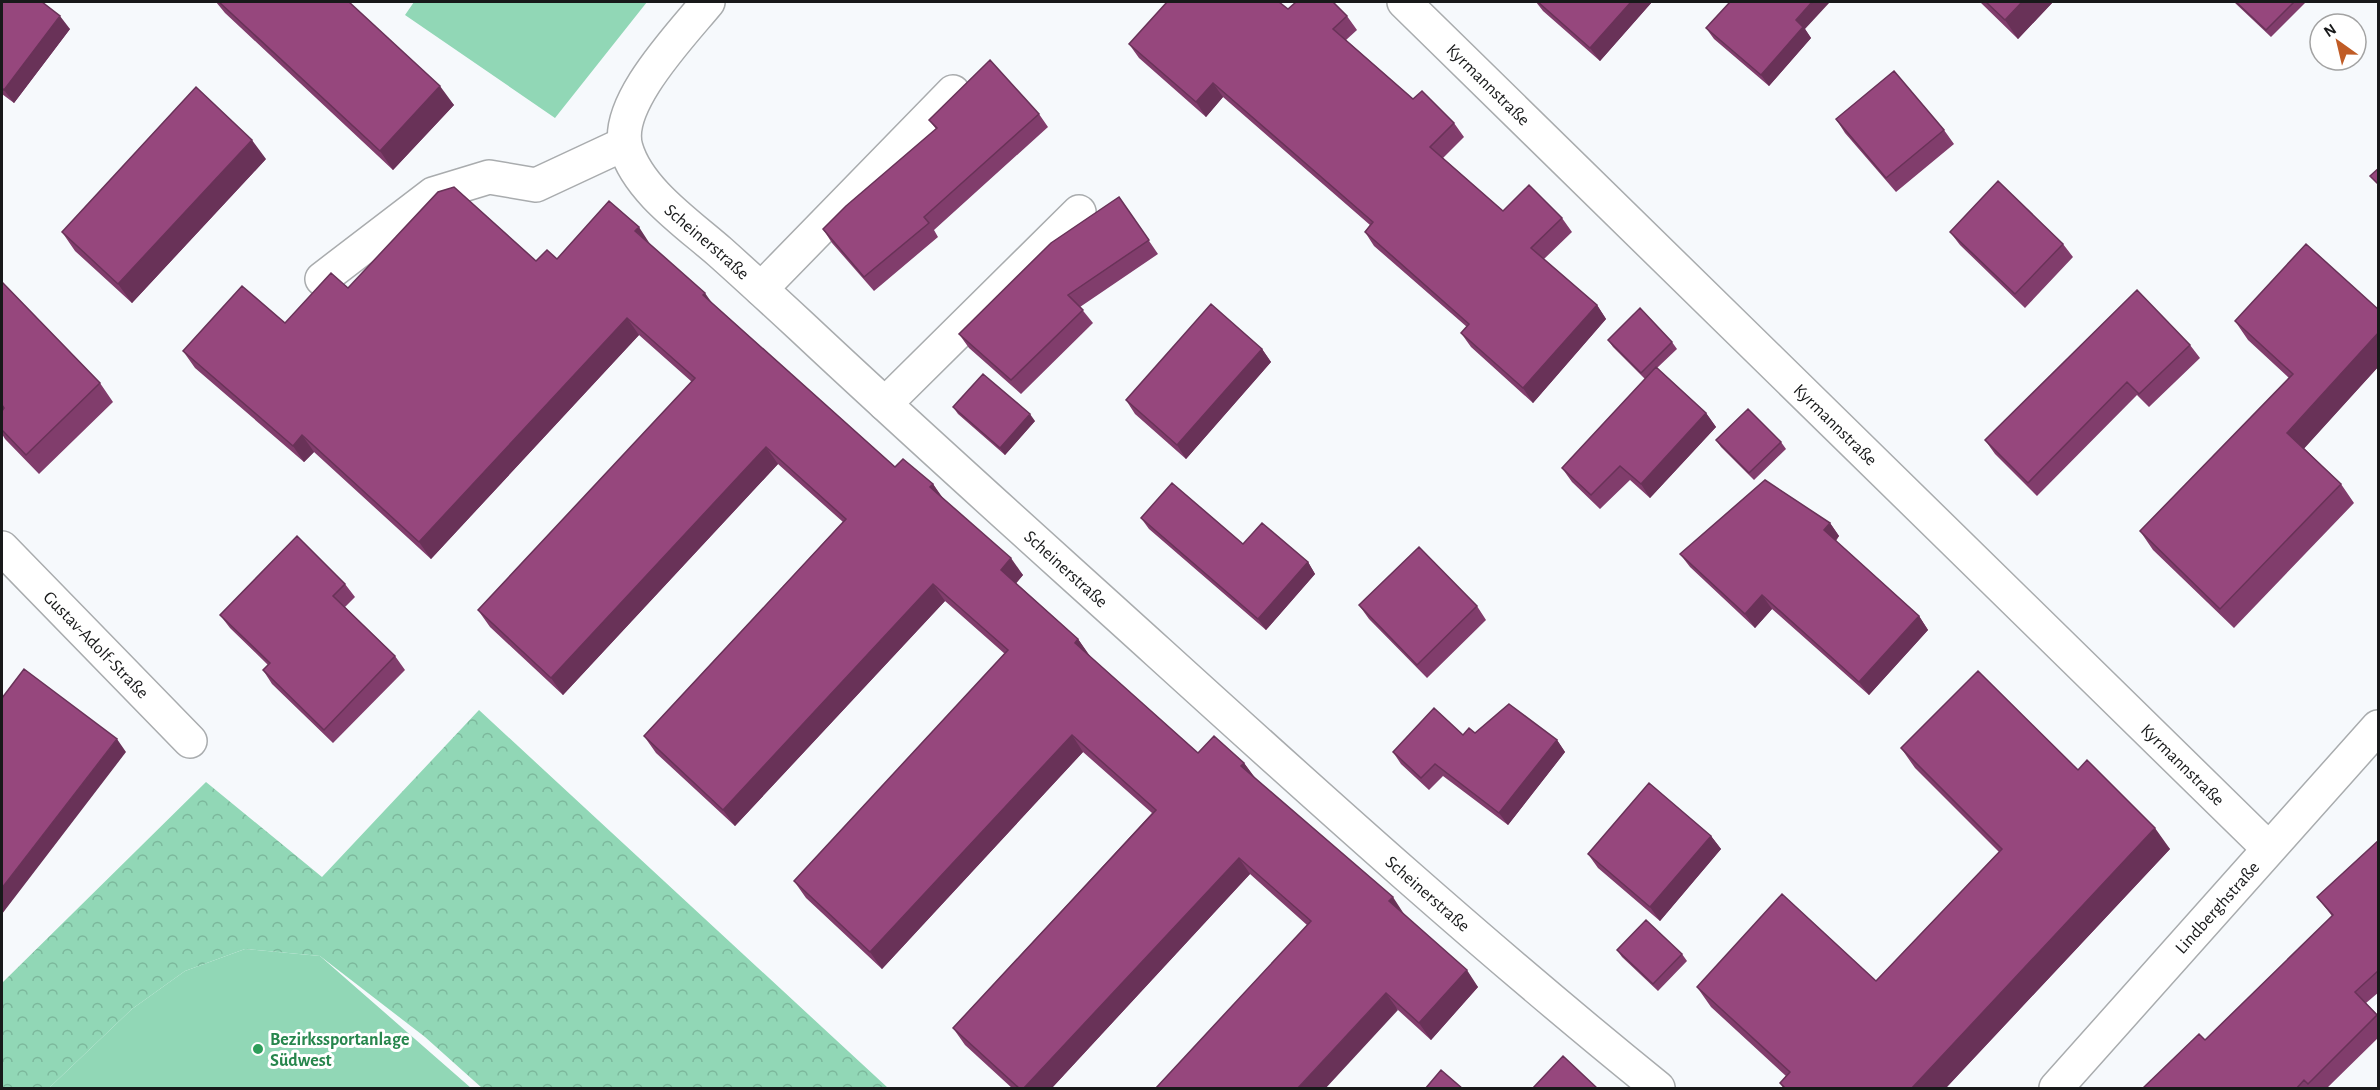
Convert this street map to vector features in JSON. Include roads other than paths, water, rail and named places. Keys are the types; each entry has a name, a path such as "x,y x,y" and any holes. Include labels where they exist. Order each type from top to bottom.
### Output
{"street":[{"name":"Scheinerstraße","path":"708,2 645,81 626,115 624,144 636,172 657,196 1269,753 1542,994 1658,1089"},
{"name":"Kyrmannstraße","path":"1404,2 2268,848"},
{"path":"761,289 953,92"},
{"path":"322,279 433,194 489,177 536,185 624,144"},
{"path":"885,404 1079,212"},
{"name":"Gustav-Adolf-Straße","path":"2,548 190,741"},
{"name":"Lindberghstraße","path":"2056,1089 2268,848 2379,727"}],"place":[{"name":"Bezirkssportanlage Südwest","path":"258,1049"}]}
